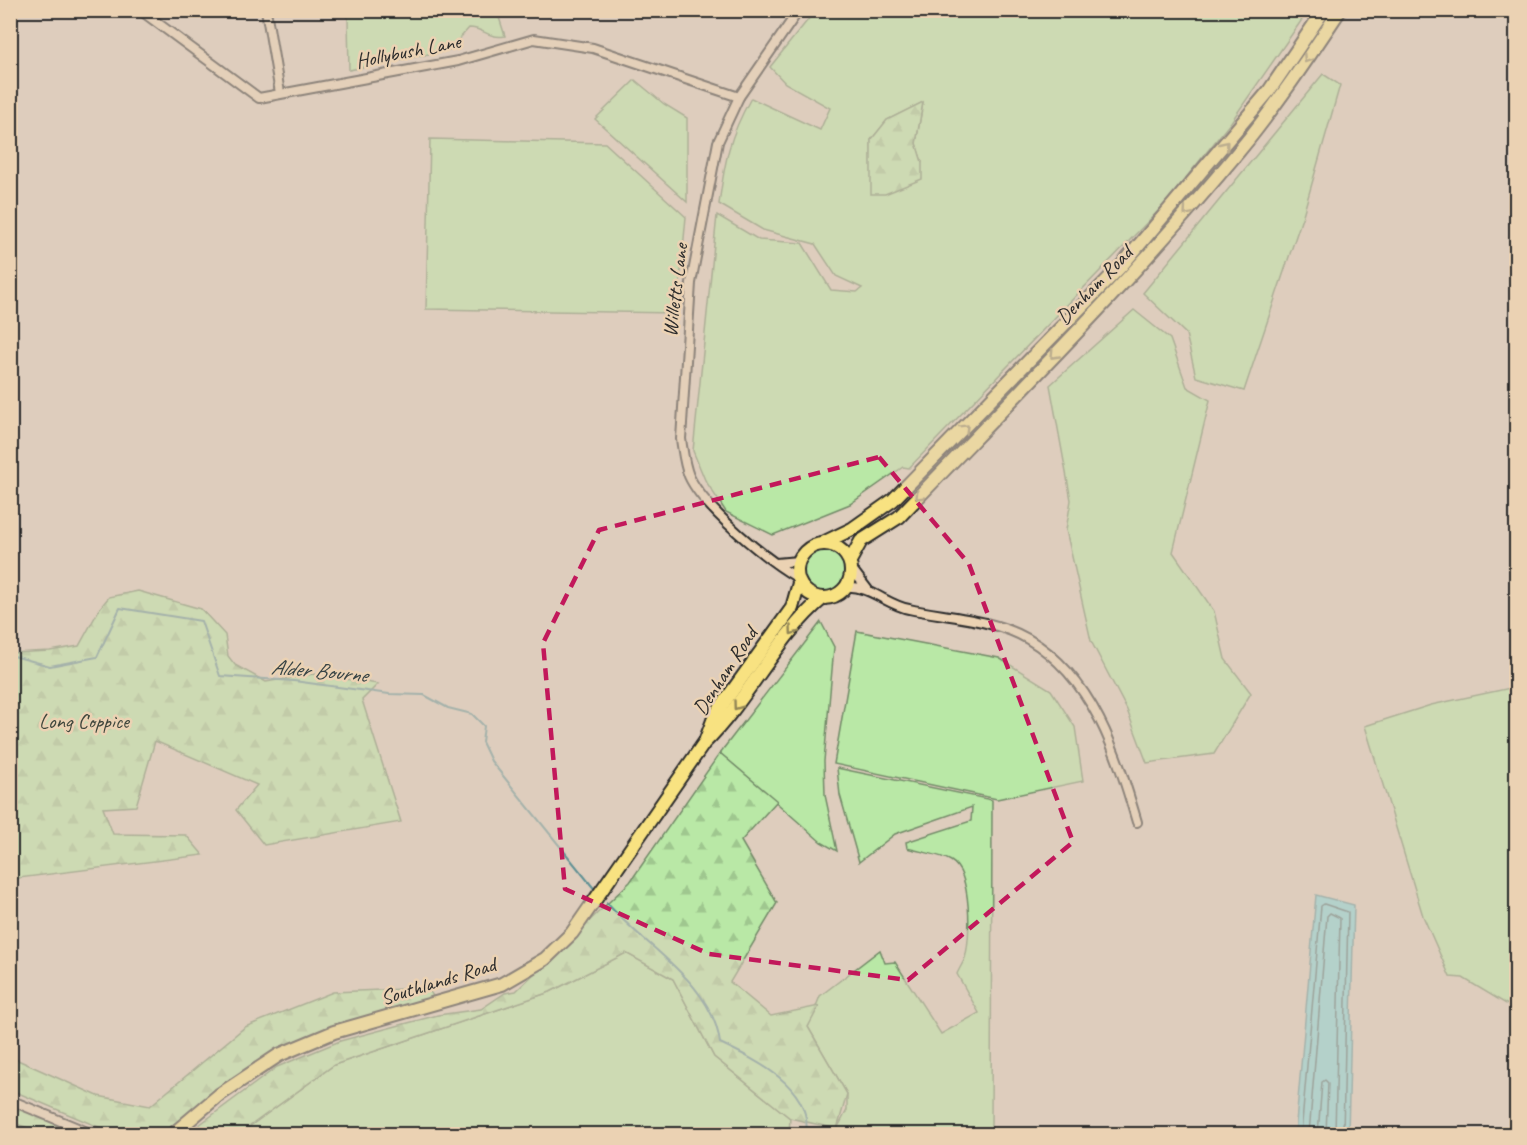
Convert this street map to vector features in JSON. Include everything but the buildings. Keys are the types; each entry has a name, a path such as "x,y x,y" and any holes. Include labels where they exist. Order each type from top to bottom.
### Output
{"main road":[{"name":"Denham Road","path":"823,543 852,529 893,500 1123,264 1269,91 1324,10"},
{"name":"Denham Road","path":"851,565 861,541 899,516 1159,244 1240,150 1286,89 1340,10"},
{"path":"823,543 840,548 851,565 846,587 838,594 823,598 809,594 799,580 798,561 808,548 823,543"},
{"name":"Denham Road","path":"704,743 720,707 792,608 799,580"},
{"name":"Denham Road","path":"704,743 726,721 799,622 823,598"},
{"name":"Southlands Road","path":"173,1134 219,1095 279,1055 334,1032 502,984 544,959 572,933 704,743"}],"street":[{"name":"Hollybush Lane","path":"140,10 259,98 458,61 534,39 592,48 739,97"},
{"path":"266,10 280,93"},
{"name":"Willetts Lane","path":"799,10 739,97 718,141 691,283 681,439 687,469 697,488 733,526 774,562 799,580"},
{"path":"774,562 798,561"},
{"path":"851,565 869,591"},
{"path":"846,587 869,591 903,608 987,624 1028,639 1065,669 1095,709 1118,761 1137,822"},
{"path":"10,1100 92,1134"}],"highlighted area":[{"path":"879,457 969,564 1073,842 908,980 709,954 565,889 543,643 599,530"}],"green space":[{"path":"345,11 497,11 505,36 494,36 469,28 449,50 349,70 348,19"},
{"path":"815,11 1308,11 1231,122 1164,205 909,468 903,467 850,504 773,535 726,512 705,480 693,451 717,215 759,240 802,243 831,290 857,292 862,288 836,276 815,244 763,230 719,204 729,149 751,98 820,130 830,108 785,83 770,67","holes":["923,102 916,144 922,162 872,189 871,140 887,120"]},
{"path":"1323,74 1340,85 1303,215 1244,391 1196,377 1186,334 1143,293"},
{"path":"635,80 664,104 687,118 687,202 595,119"},
{"path":"923,102 916,143 922,162 922,179 885,194 871,194 871,140 887,120"},
{"path":"430,139 605,143 686,217 677,313 426,309"},
{"path":"1134,310 1170,339 1187,387 1210,400 1173,552 1214,611 1225,659 1251,693 1214,754 1147,763 1127,710 1091,641 1066,530 1071,500 1050,385"},
{"path":"824,548 839,555 846,570 839,585 824,592 809,585 802,570 809,555"},
{"name":"Long Coppice","path":"138,591 201,609 225,635 228,656 235,665 266,682 313,674 378,684 362,700 401,822 264,845 236,810 257,785 155,741 136,806 103,808 113,834 186,835 203,855 11,879 11,653 50,651 79,646 100,608 109,597"},
{"path":"821,622 834,647 824,761 825,795 837,851 821,842 720,753"},
{"path":"857,631 999,658 1051,690 1075,727 1083,781 997,799 834,764"},
{"path":"1515,687 1516,1010 1463,978 1450,977 1423,916 1365,726 1431,705"},
{"path":"720,753 777,801 741,841 777,903 730,982 771,1016 819,1006 808,1027 847,1094 837,1129 790,1118 714,1057 673,979 626,953 550,992 334,1065 239,1134 187,1134 277,1067 340,1041 438,1015 481,1009 505,993 516,991 630,882"},
{"path":"837,768 992,800 991,1134 818,1134 822,1126 837,1129 847,1110 847,1094 808,1027 820,996 880,950 885,963 895,962 941,1034 979,1013 957,974 965,958 969,921 963,878 951,861 907,848 906,842 971,821 972,807 895,834 859,862 840,795"},
{"path":"626,953 673,979 714,1057 790,1118 789,1134 239,1134 334,1065 550,992"},
{"path":"428,988 434,998 280,1048 258,1061 167,1134 115,1134 11,1090 11,1057 98,1096 150,1106 245,1027 333,992"},
{"path":"10,1104 58,1124 45,1134 11,1122"},
{"path":"10,1122 45,1134 11,1134"}],"water":[{"path":"1316,895 1354,905 1348,1134 1295,1134"}],"waterway":[{"name":"Alder Bourne","path":"10,655 50,666 97,657 120,608 201,621 220,676 294,681 389,694 424,695 448,708 472,714 484,726 482,742 491,761 596,891"},
{"name":"Alder Bourne","path":"607,903 690,983 704,1001 714,1021 720,1043 765,1067 791,1089 801,1102 806,1117 806,1134"}]}
